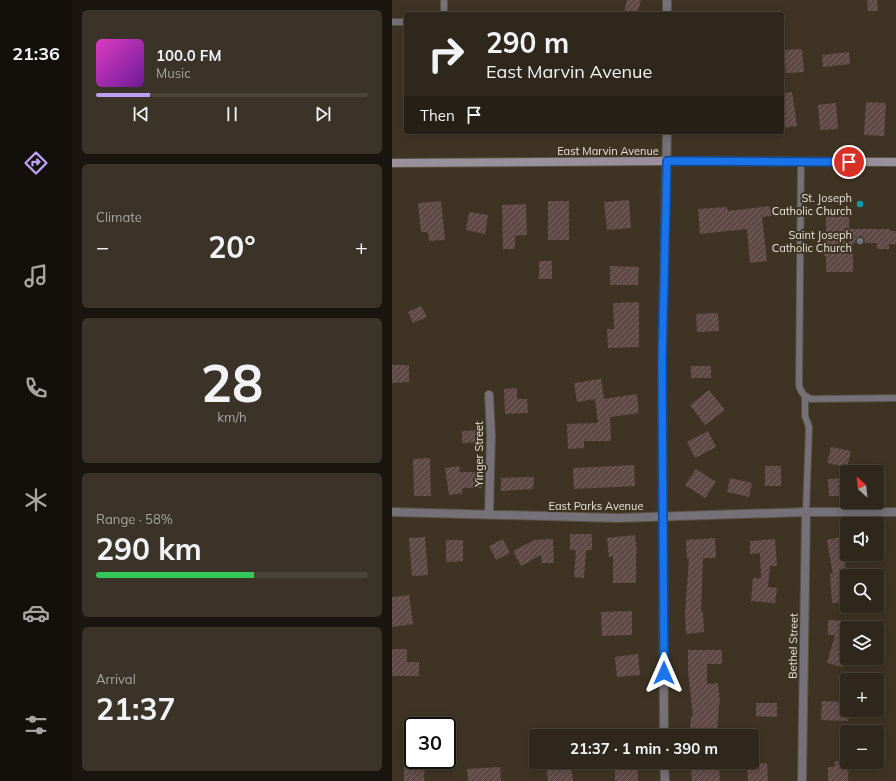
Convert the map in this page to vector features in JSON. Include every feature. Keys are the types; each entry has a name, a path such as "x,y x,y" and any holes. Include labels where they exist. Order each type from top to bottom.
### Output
{"main road":[{"name":"East Marvin Avenue","path":"392,163 667,161 896,162"}],"street":[{"path":"667,0 667,12"},
{"path":"664,729 662,362 667,134"},
{"name":"Yinger Street","path":"489,395 491,436 489,514"},
{"name":"East Parks Avenue","path":"392,512 603,518 806,512 896,512"},
{"name":"Bethel Street","path":"802,781 806,512"},
{"path":"664,769 664,781"}],"lane":[{"path":"444,0 444,12"},
{"path":"392,22 404,22"},
{"path":"801,162 800,392 805,397 811,399 896,398"},
{"path":"805,397 805,416 809,428 806,512"}],"building":[{"path":"627,0 641,0 638,12 624,11"},
{"path":"867,0 877,0 878,11 868,11"},
{"path":"802,49 804,72 786,73 784,50"},
{"path":"849,52 850,64 823,67 822,55"},
{"path":"792,92 797,126 784,128 784,93"},
{"path":"866,102 886,103 884,136 864,135"},
{"path":"836,103 838,129 820,130 818,105"},
{"path":"629,200 631,228 607,230 604,202"},
{"path":"441,201 445,240 429,241 428,232 421,232 418,203"},
{"path":"548,201 569,201 569,240 548,240"},
{"path":"526,204 527,235 515,236 515,249 503,249 502,205"},
{"path":"770,206 772,216 762,217 767,261 750,263 747,229 700,234 698,209 727,207 728,211"},
{"name":"Saint Joseph Catholic Church","path":"831,208 843,208 843,212 849,212 849,229 890,229 890,231 896,231 896,244 889,244 889,249 877,249 877,243 853,243 853,272 826,272 824,239 826,239 826,212 831,212"},
{"path":"469,212 488,215 485,234 466,230"},
{"path":"539,261 552,261 552,279 539,279"},
{"path":"610,266 639,267 638,285 610,285"},
{"path":"639,302 639,347 608,348 607,329 614,329 613,303"},
{"path":"421,306 427,317 413,323 408,312"},
{"path":"718,313 719,331 697,332 696,314"},
{"path":"392,365 409,365 409,382 392,383"},
{"path":"691,366 711,366 711,378 691,378"},
{"path":"601,379 604,399 637,394 639,413 610,417 611,441 584,441 584,448 568,449 567,424 598,423 595,399 577,402 574,383"},
{"path":"517,388 517,399 527,399 528,413 505,414 504,389"},
{"path":"709,390 725,410 705,425 690,405"},
{"path":"480,430 481,442 462,443 462,431"},
{"path":"708,431 716,447 695,458 687,442"},
{"path":"831,447 851,451 848,465 840,466 827,463"},
{"path":"430,458 431,496 414,496 413,459"},
{"path":"634,465 635,486 574,489 573,468"},
{"path":"459,466 460,472 481,472 481,488 462,488 463,493 449,495 445,468"},
{"path":"765,466 781,466 781,486 765,486"},
{"path":"696,469 716,482 705,498 685,485"},
{"path":"534,477 533,489 501,491 501,478"},
{"path":"730,478 752,483 749,497 727,492"},
{"path":"840,478 840,496 829,496 828,479"},
{"path":"570,534 592,534 592,550 586,550 584,578 574,577 576,550 570,550"},
{"path":"635,535 637,553 636,583 613,583 613,556 609,557 607,538"},
{"path":"425,537 428,575 412,576 409,538"},
{"path":"840,537 840,561 853,561 845,563 845,569 840,569 840,602 832,603 830,574 833,574 827,540"},
{"path":"715,538 716,558 703,558 701,612 703,612 704,632 686,634 685,613 689,559 687,559 686,540"},
{"path":"503,539 510,553 496,560 489,546"},
{"path":"553,539 554,563 542,563 541,555 521,566 513,551 534,540"},
{"path":"775,539 777,566 770,566 768,587 777,588 775,603 751,601 753,578 761,578 760,553 750,554 750,541"},
{"path":"446,540 463,540 463,561 446,562"},
{"path":"409,595 413,624 392,627 392,597"},
{"path":"632,611 632,635 602,636 601,612"},
{"path":"828,620 847,621 840,621 840,665 843,665 842,667 827,663 835,635 828,635"},
{"path":"392,649 407,649 407,662 419,662 419,676 392,676"},
{"path":"688,650 722,650 722,664 707,664 707,684 718,683 720,704 717,729 690,729 691,716 693,716 688,671"},
{"path":"638,654 640,675 617,677 615,657"},
{"path":"822,701 840,702 840,717 848,717 848,721 821,720"},
{"path":"756,703 777,703 777,717 756,716"},
{"path":"835,761 840,761 840,769 849,769 848,781 828,781 828,767 834,767"},
{"path":"759,763 767,763 768,781 748,781 747,769 759,769"},
{"path":"500,767 501,781 468,781 467,769"},
{"path":"404,769 425,769 424,781 404,781"},
{"path":"547,769 572,769 573,781 548,781"},
{"path":"615,769 638,769 638,781 615,781"},
{"path":"719,769 720,781 692,781 691,770"}],"place":[{"name":"St. Joseph Catholic Church","path":"860,204"},
{"name":"Saint Joseph Catholic Church","path":"860,241"}],"route":[{"path":"664,673 662,362 667,161 849,162"}]}
